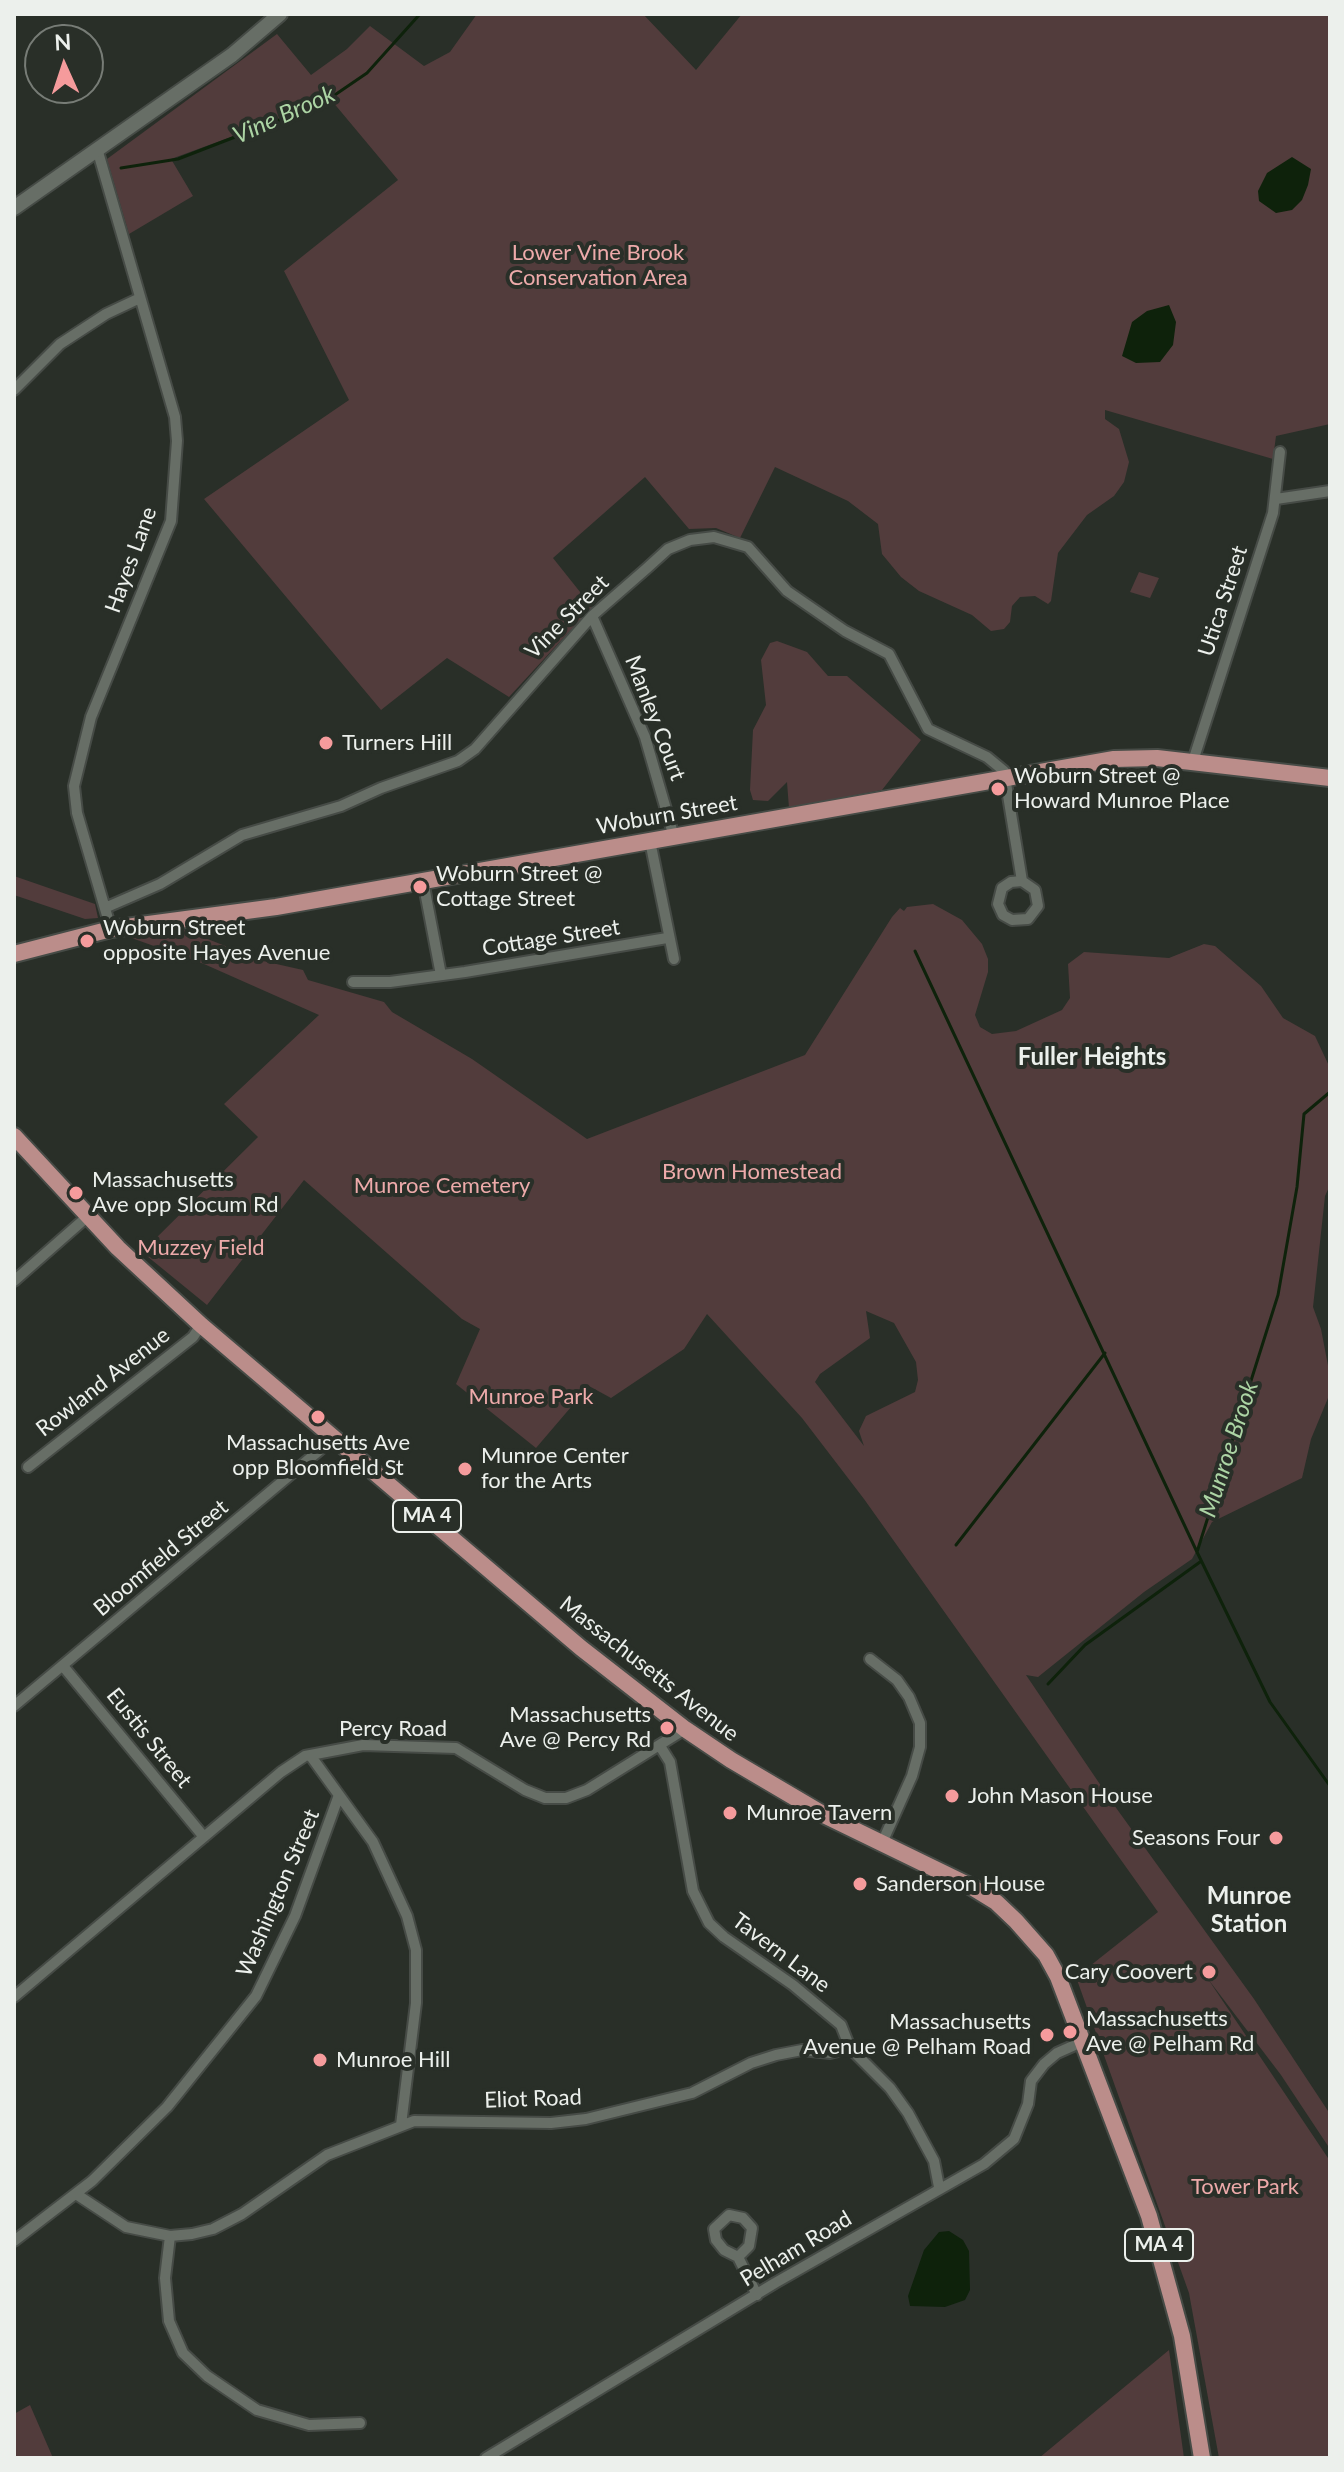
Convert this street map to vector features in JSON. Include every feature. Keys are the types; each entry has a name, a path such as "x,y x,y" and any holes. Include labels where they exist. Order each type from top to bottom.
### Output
{"main road":[{"name":"Woburn Street","path":"14,954 111,929 275,908 1114,759 1193,761 1330,778"},
{"name":"Massachusetts Avenue","path":"14,1136 88,1216 201,1325 581,1648 685,1729 775,1786 970,1886 996,1902 1016,1921 1054,1968 1084,2041 1169,2278 1202,2458"}],"street":[{"path":"14,208 98,152 232,55 280,14"},
{"name":"Hayes Lane","path":"98,152 175,417 171,521 91,717 74,786 79,823 107,907 111,929"},
{"path":"14,390 60,344 106,314 140,298"},
{"name":"Utica Street","path":"1193,761 1276,499 1280,452"},
{"path":"1276,499 1330,491"},
{"name":"Vine Street","path":"107,907 148,890 242,835 335,808 458,761 475,749 592,616 668,549 702,539 735,541 748,547 787,591 845,631 889,654 928,729 987,757 1008,777"},
{"name":"Manley Court","path":"592,616 645,737 674,837"},
{"path":"1008,777 1022,881 1035,890 1038,906 1028,919 1012,920 1000,910 999,893 1011,882 1022,881"},
{"path":"650,841 667,938 674,959"},
{"path":"423,881 441,975"},
{"name":"Cottage Street","path":"353,982 390,982 441,975 667,938"},
{"path":"14,1281 88,1216"},
{"name":"Rowland Avenue","path":"28,1467 193,1337 201,1325"},
{"name":"Bloomfield Street","path":"14,1706 333,1439"},
{"path":"870,1659 897,1680 909,1697 920,1723 920,1747 912,1776 882,1843"},
{"name":"Eustis Street","path":"63,1666 204,1837"},
{"name":"Percy Road","path":"14,1997 281,1772 310,1755 363,1745 456,1748 525,1790 545,1798 566,1798 587,1790 685,1729"},
{"name":"Tavern Lane","path":"660,1746 670,1762 693,1891 709,1923 841,2025 850,2048"},
{"path":"310,1755 373,1842 407,1916 416,1950 416,2003 401,2125"},
{"name":"Washington Street","path":"14,2241 41,2217 76,2194 167,2107 256,1996 295,1916 339,1795"},
{"name":"Pelham Road","path":"486,2458 939,2187 984,2164 1014,2139 1028,2104 1031,2081 1057,2053 1084,2041"},
{"path":"850,2048 890,2088 908,2113 934,2161 939,2187"},
{"name":"Eliot Road","path":"76,2194 126,2227 170,2236 213,2229 242,2214 327,2155 401,2125 444,2120 551,2123 586,2119 692,2093 751,2063 776,2055 850,2048"},
{"path":"170,2236 165,2278 169,2321 183,2353 207,2376 257,2410 309,2425 360,2423"},
{"path":"738,2257 757,2295"}],"green space":[{"name":"Lower Vine Brook Conservation Area","path":"477,14 643,14 696,70 742,14 1330,14 1330,424 1276,436 1273,459 1105,410 1105,419 1119,429 1129,462 1124,482 1114,496 1087,515 1058,553 1051,601 1048,604 1035,596 1020,597 1012,606 1010,622 1004,629 991,631 972,615 919,591 901,577 882,554 878,524 848,501 775,467 740,538 716,528 689,529 645,477 553,558 592,607 509,697 447,658 381,710 204,499 349,400 284,271 398,180 327,95 288,116 171,159 193,196 129,234 107,159 277,34 311,75 347,49 370,26 424,66 450,52"},
{"path":"1139,572 1159,578 1150,598 1130,592"},
{"path":"777,641 807,652 828,676 847,676 921,740 882,790 789,808 787,782 768,801 753,800 750,790 753,730 766,705 761,660 770,643"},
{"path":"14,876 95,904 98,918 85,919 14,895"},
{"path":"933,904 962,920 982,944 988,959 988,972 975,1015 980,1027 992,1034 1016,1031 1062,1010 1070,998 1068,964 1084,952 1169,958 1204,944 1215,946 1261,986 1283,1018 1315,1036 1330,1068 1330,1185 1325,1196 1313,1307 1321,1329 1330,1376 1328,1398 1311,1439 1302,1478 1212,1522 1192,1559 1144,1592 1038,1677 1026,1675 1114,1805 1254,1999 1330,2114 1330,2149 1281,2075 1208,1979 1330,2161 1330,2458 1219,2458 1189,2293 1076,1977 1158,1912 864,1499 802,1418 707,1314 684,1349 611,1398 589,1386 536,1448 456,1384 480,1329 462,1319 304,1180 207,1305 142,1252 258,1137 224,1104 319,1015 204,964 126,936 180,928 263,961 303,970 308,980 384,1002 392,1012 472,1059 587,1139 805,1055 892,917 900,908 904,911 907,907","holes":["866,1311 894,1323 916,1362 918,1380 915,1392 866,1416 859,1431 864,1446 815,1382 820,1374 870,1338"]},
{"path":"1169,2350 1184,2458 1039,2458"},
{"path":"30,2405 53,2458 14,2458 14,2414"}],"shaded area":[{"path":"1292,157 1311,169 1308,185 1302,200 1292,210 1276,213 1259,201 1258,191 1267,173"},
{"path":"1169,305 1176,322 1173,345 1160,362 1136,363 1122,356 1132,322 1147,311"},
{"path":"949,2231 963,2240 969,2251 970,2290 965,2300 945,2307 910,2306 908,2296 924,2250 939,2232"}],"waterway":[{"name":"Vine Brook","path":"121,168 178,159 323,103 367,73 420,14"},
{"path":"915,951 1197,1552"},
{"name":"Munroe Brook","path":"1330,1092 1304,1114 1297,1187 1278,1295 1197,1552 1270,1702 1330,1786"},
{"path":"956,1545 1105,1353"},
{"path":"1048,1684 1085,1645 1200,1562"}],"place":[{"name":"Turners Hill","path":"326,743"},
{"name":"Woburn Street @ Howard Munroe Place","path":"998,789"},
{"name":"Woburn Street @ Cottage Street","path":"420,887"},
{"name":"Woburn Street opposite Hayes Avenue","path":"87,941"},
{"name":"Massachusetts Ave opp Slocum Rd","path":"76,1193"},
{"name":"Massachusetts Ave opp Bloomfield St","path":"318,1417"},
{"name":"Munroe Center for the Arts","path":"465,1469"},
{"name":"Massachusetts Ave @ Percy Rd","path":"667,1728"},
{"name":"John Mason House","path":"952,1796"},
{"name":"Munroe Tavern","path":"730,1813"},
{"name":"Seasons Four","path":"1276,1838"},
{"name":"Sanderson House","path":"860,1884"},
{"name":"Cary Coovert","path":"1209,1972"},
{"name":"Massachusetts Ave @ Pelham Rd","path":"1070,2032"},
{"name":"Massachusetts Avenue @ Pelham Road","path":"1047,2035"},
{"name":"Munroe Hill","path":"320,2060"}],"district":[{"name":"Fuller Heights","path":"1092,1057"},
{"name":"Munroe Station","path":"1249,1910"}],"park label":[{"name":"Brown Homestead","path":"752,1172"},
{"name":"Munroe Cemetery","path":"442,1186"},
{"name":"Muzzey Field","path":"201,1248"},
{"name":"Munroe Park","path":"531,1397"},
{"name":"Tower Park","path":"1245,2187"}]}
